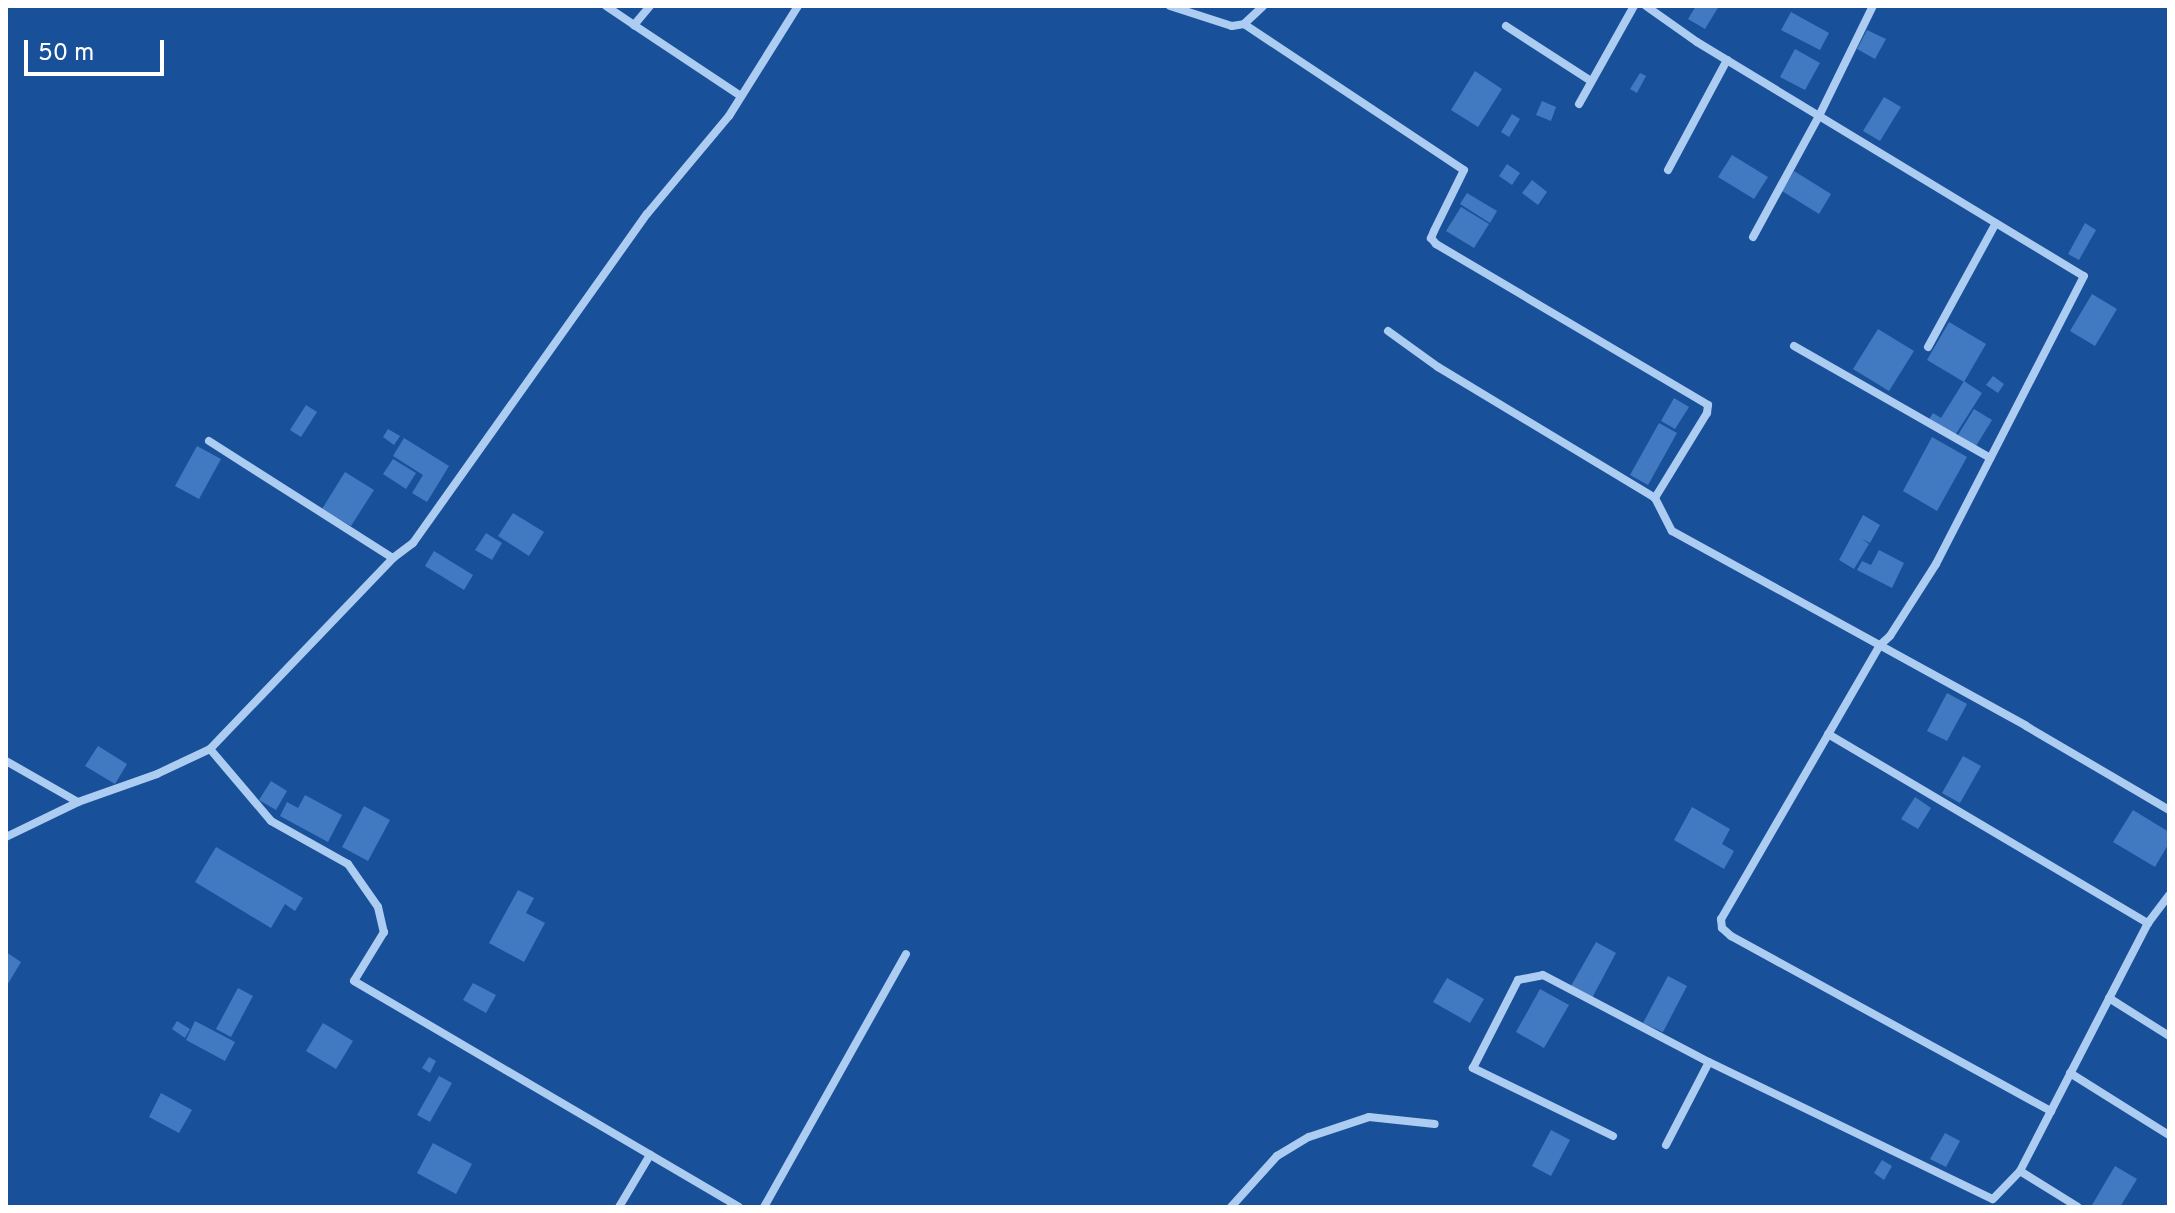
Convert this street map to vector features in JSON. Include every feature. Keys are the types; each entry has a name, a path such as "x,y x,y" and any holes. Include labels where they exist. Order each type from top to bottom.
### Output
{"street":[{"path":"606,6 741,96"},
{"path":"634,25 650,6"},
{"path":"6,837 78,802 157,774 210,749 393,558 413,543 647,214 741,96 798,6"},
{"path":"1170,6 1218,23 1244,24 1464,170 1431,238 1436,244 1708,405 1707,413 1655,498"},
{"path":"1244,24 1263,6"},
{"path":"1579,104 1634,6"},
{"path":"1646,6 1727,60 2084,276 1936,564 1890,636 1880,645 1721,919 1722,928 1731,936 2051,1111"},
{"path":"1753,237 1819,116 1873,6"},
{"path":"1506,26 1591,81"},
{"path":"1668,170 1727,60"},
{"path":"1928,347 1996,223"},
{"path":"1388,331 1438,367 1655,498 1672,531 1880,645 2169,810"},
{"path":"1794,346 1990,458"},
{"path":"209,441 393,558"},
{"path":"1828,734 2148,923"},
{"path":"210,749 271,821 348,864 378,907 384,932 354,981 739,1207"},
{"path":"6,761 78,802"},
{"path":"1613,1136 1473,1068 1518,980 1543,975 1709,1062 1993,1199 2020,1171 2148,923 2169,895"},
{"path":"764,1207 906,954"},
{"path":"2109,998 2169,1036"},
{"path":"1666,1145 1709,1062"},
{"path":"2070,1073 2169,1135"},
{"path":"1231,1207 1277,1156 1309,1137 1369,1117 1435,1124"},
{"path":"619,1207 650,1155"},
{"path":"2020,1171 2078,1207"}],"building":[{"path":"1696,6 1719,6 1705,29 1688,19"},
{"path":"1791,12 1829,33 1820,50 1781,30"},
{"path":"1867,30 1886,39 1875,59 1857,49"},
{"path":"1795,49 1820,63 1805,90 1780,77"},
{"path":"1475,71 1502,89 1478,127 1451,110"},
{"path":"1640,73 1646,76 1637,93 1630,89"},
{"path":"1884,97 1901,107 1880,141 1863,131"},
{"path":"1542,101 1556,107 1551,121 1536,115"},
{"path":"1512,114 1520,119 1509,137 1501,132"},
{"path":"1732,155 1768,177 1754,199 1718,177"},
{"path":"1507,164 1520,173 1512,185 1499,176"},
{"path":"1794,171 1831,194 1819,214 1782,191"},
{"path":"1532,180 1547,192 1538,205 1522,193"},
{"path":"1467,193 1497,211 1490,223 1460,204"},
{"path":"1461,207 1489,224 1474,248 1446,231"},
{"path":"2085,223 2096,230 2079,260 2068,254"},
{"path":"2092,294 2117,309 2095,346 2070,331"},
{"path":"1949,322 1986,344 1964,382 1927,360"},
{"path":"1878,329 1914,351 1889,391 1853,369"},
{"path":"1993,376 2004,384 1998,393 1986,385"},
{"path":"1964,381 1982,393 1954,437 1928,421 1933,413 1941,418"},
{"path":"1674,398 1689,407 1675,429 1661,421"},
{"path":"306,405 317,412 301,437 290,430"},
{"path":"1974,409 1992,420 1976,446 1958,435"},
{"path":"1659,423 1677,433 1648,485 1630,475"},
{"path":"388,429 400,436 394,445 383,437"},
{"path":"1932,437 1967,457 1937,511 1903,491"},
{"path":"404,438 449,466 427,502 412,493 423,475 393,456"},
{"path":"197,446 221,459 199,499 175,486"},
{"path":"393,459 416,473 406,489 383,474"},
{"path":"345,472 374,490 351,526 322,509"},
{"path":"513,513 544,532 529,556 498,536"},
{"path":"1863,515 1880,525 1870,543 1862,539 1869,544 1854,569 1839,560"},
{"path":"486,533 502,543 492,560 475,550"},
{"path":"1879,550 1904,563 1892,588 1857,570 1862,561 1871,565"},
{"path":"434,551 473,575 464,590 425,566"},
{"path":"1947,693 1967,704 1947,741 1927,731"},
{"path":"98,746 127,764 115,784 85,766"},
{"path":"1963,756 1981,766 1960,803 1942,793"},
{"path":"271,781 287,791 276,810 259,800"},
{"path":"305,795 342,815 328,842 280,816 287,802 298,808"},
{"path":"1915,797 1931,808 1918,829 1901,819"},
{"path":"364,806 390,820 368,861 342,847"},
{"path":"1692,807 1730,829 1722,844 1734,851 1724,869 1674,840"},
{"path":"2133,810 2169,832 2169,843 2155,867 2113,842"},
{"path":"216,847 303,898 295,911 285,904 271,928 195,882"},
{"path":"518,890 534,898 526,913 545,923 524,962 489,943"},
{"path":"1596,942 1616,953 1592,998 1571,986"},
{"path":"6,952 21,962 6,987"},
{"path":"1668,976 1687,986 1663,1032 1643,1023"},
{"path":"1447,978 1484,999 1470,1023 1433,1002"},
{"path":"473,983 496,995 486,1013 463,1000"},
{"path":"238,988 253,996 231,1037 216,1029"},
{"path":"1540,989 1569,1005 1544,1048 1516,1032"},
{"path":"177,1021 190,1029 185,1038 172,1029"},
{"path":"195,1021 235,1042 225,1061 186,1040"},
{"path":"323,1023 353,1041 336,1069 306,1051"},
{"path":"429,1057 436,1061 430,1073 422,1068"},
{"path":"439,1076 452,1083 430,1122 417,1115"},
{"path":"161,1093 192,1110 179,1133 149,1117"},
{"path":"1551,1130 1570,1140 1551,1176 1532,1166"},
{"path":"1945,1133 1960,1141 1946,1167 1930,1159"},
{"path":"433,1143 472,1164 456,1194 417,1173"},
{"path":"1882,1160 1892,1166 1884,1180 1874,1173"},
{"path":"2115,1166 2137,1179 2120,1207 2092,1205"}]}
